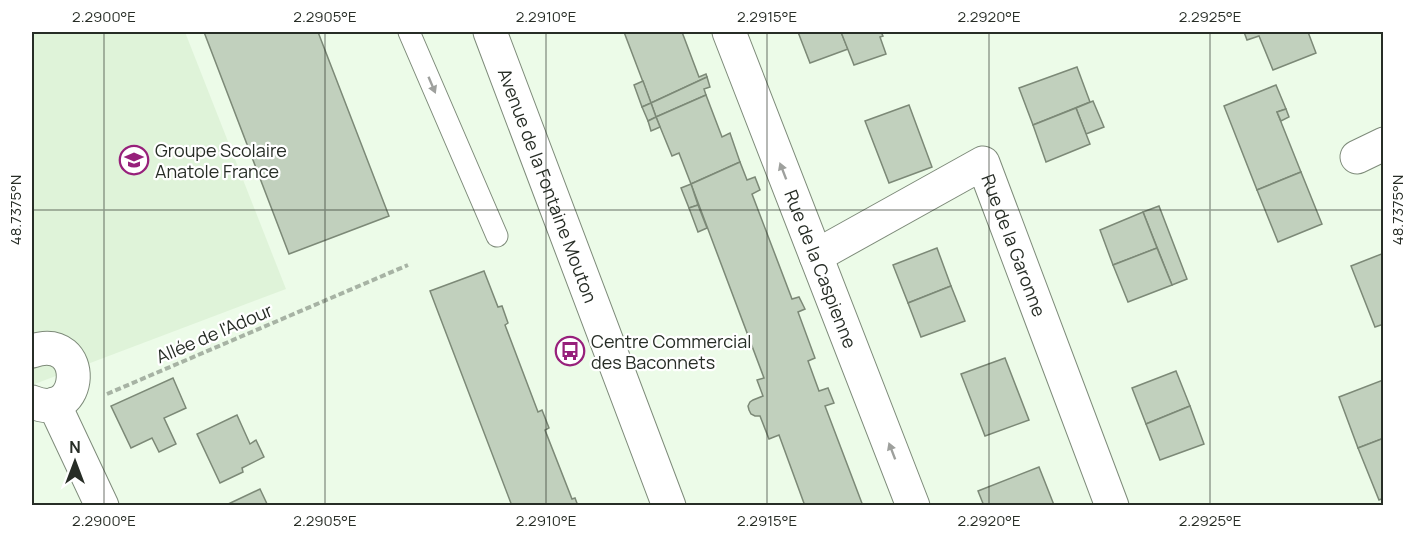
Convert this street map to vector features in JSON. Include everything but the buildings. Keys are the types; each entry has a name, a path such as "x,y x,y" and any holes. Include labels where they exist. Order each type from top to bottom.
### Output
{"street":[{"name":"Avenue de la Fontaine Mouton","path":"490,32 669,506"},
{"name":"Rue de la Caspienne","path":"729,32 913,506"},
{"name":"Rue de la Garonne","path":"816,256 983,163 1112,506"},
{"path":"32,351 51,348 60,352 72,366 73,385 69,394 48,407 102,506"}],"lane":[{"path":"409,32 497,236"}],"path":[{"name":"Allée de l'Adour","path":"48,407 408,265"}],"shaded area":[{"name":"Groupe Scolaire Anatole France","path":"32,32 185,32 286,289 32,385"}],"place":[{"name":"Groupe Scolaire Anatole France","path":"134,160"},
{"name":"Centre Commercial des Baconnets","path":"570,351"}]}
